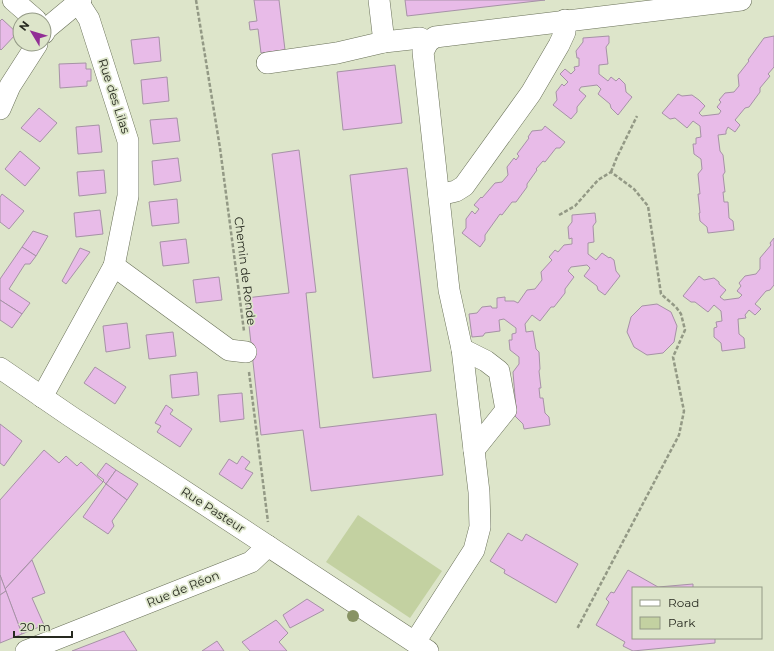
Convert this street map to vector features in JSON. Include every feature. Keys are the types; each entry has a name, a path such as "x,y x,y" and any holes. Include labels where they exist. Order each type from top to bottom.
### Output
{"street":[{"path":"13,0 24,12"},
{"path":"379,0 384,42"},
{"path":"421,647 474,550 480,527 479,492 462,349 449,290 423,52 428,42 435,37 693,3 741,0"},
{"path":"52,22 79,1"},
{"name":"Rue des Lilas","path":"42,397 114,266 128,196 128,141 89,19 79,1"},
{"path":"439,195 456,191 464,186 531,93 565,32 565,20"},
{"path":"267,64 337,53 384,42 420,38 428,42"},
{"path":"0,109 10,86 29,52"},
{"path":"114,266 229,350 246,352"},
{"path":"462,349 486,361 499,371 506,410 474,450"},
{"name":"Rue Pasteur","path":"0,368 421,647"},
{"name":"Rue de Réon","path":"26,651 251,562 268,546"}],"path":[{"name":"Chemin de Ronde","path":"196,0 220,148 268,516 268,546"},
{"path":"558,215 575,206 598,180 611,172 637,116"},
{"path":"577,629 679,435 684,411 673,357 685,330 681,314 676,307 661,294 648,206 634,189 611,172"}],"green space":[{"path":"358,515 442,571 410,618 326,562"}],"building":[{"path":"254,0 279,0 285,50 261,53 258,29 250,30 249,22 257,21"},
{"path":"405,0 545,0 407,16"},
{"path":"2,19 12,28 12,38 1,50 0,49 0,21"},
{"path":"609,36 609,43 606,47 608,64 599,65 599,74 608,81 611,77 616,81 619,78 625,84 626,92 632,97 618,115 611,108 610,104 598,94 601,89 597,85 581,87 579,90 586,96 577,107 577,112 571,119 553,105 557,100 556,92 562,84 564,86 568,82 560,74 565,69 571,74 575,70 574,67 579,66 579,58 577,58 576,51 583,42 583,38"},
{"path":"774,36 774,67 768,74 770,76 760,88 760,92 749,107 745,108 735,120 740,125 735,132 728,127 726,134 718,135 725,172 723,175 725,192 723,192 724,202 728,202 729,218 733,221 734,230 708,233 707,227 700,221 698,174 702,169 701,159 694,154 693,144 696,144 696,138 701,137 700,126 693,121 687,128 675,118 670,119 662,113 678,94 682,96 692,95 699,100 705,106 699,113 702,116 719,114 721,111 717,107 721,102 719,100 725,93 734,92 739,86 738,75 764,38"},
{"path":"159,37 161,61 134,64 131,40"},
{"path":"86,63 86,69 91,69 91,81 87,81 87,86 60,88 59,64"},
{"path":"395,65 402,123 343,130 337,72"},
{"path":"167,77 169,101 143,104 141,80"},
{"path":"39,108 57,123 40,142 21,128"},
{"path":"177,118 180,141 153,144 150,120"},
{"path":"99,125 102,152 78,154 76,127"},
{"path":"545,126 565,142 560,148 556,148 545,162 543,161 536,169 537,170 527,184 527,187 516,202 512,202 502,215 500,214 485,235 485,240 480,247 462,233 466,228 466,219 472,211 475,214 479,209 474,205 481,197 482,198 495,183 502,182 508,175 507,167 514,158 516,160 519,156 517,154 529,138 528,137 532,131 542,130"},
{"path":"299,150 316,292 306,293 320,428 436,414 443,475 311,491 303,430 261,435 246,298 289,293 272,154"},
{"path":"20,151 40,168 25,186 5,169"},
{"path":"178,158 181,181 154,185 152,161"},
{"path":"407,168 431,371 373,378 350,175"},
{"path":"104,170 106,193 79,196 77,172"},
{"path":"2,194 24,211 9,229 0,222 0,197"},
{"path":"177,199 179,223 152,226 149,202"},
{"path":"100,210 103,234 76,237 74,213"},
{"path":"595,213 596,222 593,226 594,242 588,243 588,254 596,260 602,253 609,258 610,257 614,260 616,271 620,276 605,295 598,290 597,286 584,276 590,268 587,265 571,267 568,271 574,277 565,289 565,293 554,307 551,307 540,321 532,315 525,324 526,332 533,331 536,349 539,352 541,388 539,388 540,398 543,398 545,413 549,417 550,425 524,429 523,424 515,416 516,409 513,372 519,364 519,357 510,350 509,340 512,340 512,334 516,333 516,328 504,319 499,320 500,331 485,333 483,336 472,337 469,314 477,313 482,307 491,306 492,308 497,308 497,298 505,297 505,301 514,301 518,303 527,290 535,289 542,280 541,272 552,260 549,257 555,250 558,252 564,245 572,244 572,238 569,239 568,227 572,222 572,215"},
{"path":"33,231 48,236 36,256 22,247"},
{"path":"774,238 774,285 770,290 766,291 755,304 761,309 755,315 749,310 745,315 746,318 738,319 739,334 744,338 745,348 722,351 721,343 714,337 714,328 717,327 716,322 722,321 721,311 714,305 708,312 695,302 691,302 683,296 699,276 704,280 714,278 719,282 719,284 726,290 720,297 724,300 739,298 742,295 737,291 741,286 739,283 745,276 756,274 760,269 760,258 771,245 770,243"},
{"path":"186,239 189,263 163,266 160,242"},
{"path":"22,247 36,256 30,264 25,264 9,289 30,303 22,314 0,300 0,279"},
{"path":"80,248 90,252 66,284 62,281"},
{"path":"219,277 222,300 196,303 193,280"},
{"path":"0,300 22,314 12,328 0,320"},
{"path":"657,304 671,312 677,326 674,342 663,353 647,355 634,347 627,332 631,317 642,306"},
{"path":"127,323 130,348 106,352 103,326"},
{"path":"173,332 176,356 149,359 146,335"},
{"path":"95,367 126,387 115,404 84,383"},
{"path":"197,372 199,395 172,398 170,375"},
{"path":"242,393 244,419 220,422 218,395"},
{"path":"166,405 173,410 170,414 192,429 180,447 157,432 161,426 155,423"},
{"path":"0,424 22,441 4,466 0,463"},
{"path":"44,450 59,463 66,456 77,466 81,462 103,482 5,589 0,575 0,500"},
{"path":"242,456 250,462 245,469 253,473 242,489 219,474 229,459 237,464"},
{"path":"106,463 116,470 106,484 103,481 104,480 97,475"},
{"path":"116,470 138,484 127,500 106,484"},
{"path":"106,484 127,500 112,521 114,526 108,534 83,517"},
{"path":"508,533 522,541 526,534 578,564 556,603 504,573 505,570 490,561"},
{"path":"32,560 45,593 32,598 44,625 22,634 5,589"},
{"path":"628,570 658,587 632,587 632,639 715,639 715,643 633,651 623,646 625,642 596,625 609,602 606,599 611,592 614,593"},
{"path":"0,575 6,591 0,595"},
{"path":"693,584 693,587 658,587"},
{"path":"6,591 22,634 0,643 0,595"},
{"path":"307,599 324,610 290,628 283,615"},
{"path":"276,620 288,633 279,642 287,651 250,651 242,642"},
{"path":"124,631 137,651 72,651"},
{"path":"217,641 224,651 202,651"}]}
